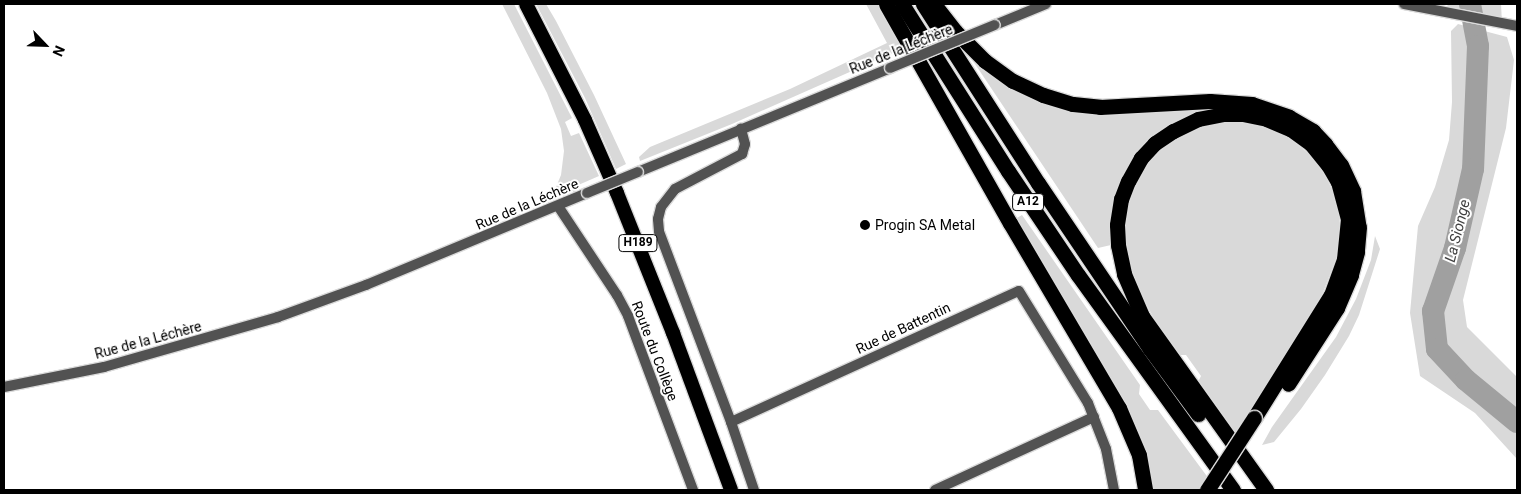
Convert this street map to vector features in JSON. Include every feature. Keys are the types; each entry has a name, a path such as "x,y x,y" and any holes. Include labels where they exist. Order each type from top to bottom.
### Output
{"highway":[{"name":"H189","path":"526,4 585,120 617,193 673,333 731,490"},
{"path":"886,4 1119,408 1139,455 1145,490"},
{"name":"A12","path":"902,4 1008,171 1078,275 1233,490"},
{"name":"A12","path":"923,4 1001,126 1150,349 1254,490"},
{"path":"934,4 955,31 985,61 1013,81 1043,95 1073,104 1100,107 1210,101 1252,104 1274,110 1298,121 1332,151 1346,174 1356,200 1359,235 1355,264 1346,288 1331,319 1207,490"},
{"path":"1218,490 1257,423 1331,294 1344,259 1348,219 1342,191 1333,173 1323,158 1305,139 1290,129 1267,119 1243,114 1215,115 1189,122 1173,130 1155,144 1142,158 1128,181 1119,207 1117,225 1119,250 1131,293 1142,316 1266,490"}],"street":[{"name":"Rue de la Léchère","path":"4,387 104,367 278,318 366,285 1046,4"},
{"path":"1404,4 1517,26"},
{"path":"741,129 745,144 742,154 675,189 661,207 658,219 659,231 731,422 754,490"},
{"name":"Route du Collège","path":"558,206 618,295 628,316 694,490"},
{"name":"Rue de Battentin","path":"731,422 1019,291 1080,388 1094,417 1106,449 1114,490"},
{"path":"936,490 1094,417"}],"shaded area":[{"path":"502,4 514,4 572,118 565,122 571,136 579,133 599,176 576,186 577,191 558,198 554,192 561,175 564,151 561,129 547,93"},
{"path":"536,4 546,4 556,21 594,95 626,164 616,169 585,98"},
{"path":"866,4 878,4 904,48 732,124 640,161 639,157 650,147 790,89 887,43"},
{"path":"1447,4 1501,4 1502,23 1450,13"},
{"path":"1458,24 1507,37 1514,60 1506,128 1463,300 1467,327 1517,377 1517,459 1475,413 1420,376 1410,313 1418,226 1435,187 1449,140 1452,102 1451,31"},
{"path":"969,55 1033,97 1219,106 1142,149 1111,245 1098,248"},
{"path":"1241,122 1267,127 1288,137 1309,154 1323,171 1334,194 1339,215 1340,236 1337,256 1322,295 1237,436 1198,382 1201,376 1186,355 1180,355 1156,322 1140,293 1130,264 1125,231 1127,205 1137,180 1148,161 1169,142 1191,129 1214,123"},
{"path":"1022,215 1140,385 1139,394 1150,410 1158,410 1209,479 1201,490 1150,490 1148,470 1015,219"},
{"path":"1375,236 1380,249 1359,315 1349,336 1301,409 1274,442 1262,445 1272,427 1336,337 1356,299 1371,260"}],"waterway":[{"name":"La Sionge","path":"1470,4 1478,46 1473,169 1455,248 1433,311 1437,349 1466,380 1517,422"}],"place":[{"name":"Progin SA Metal","path":"865,225"}]}
